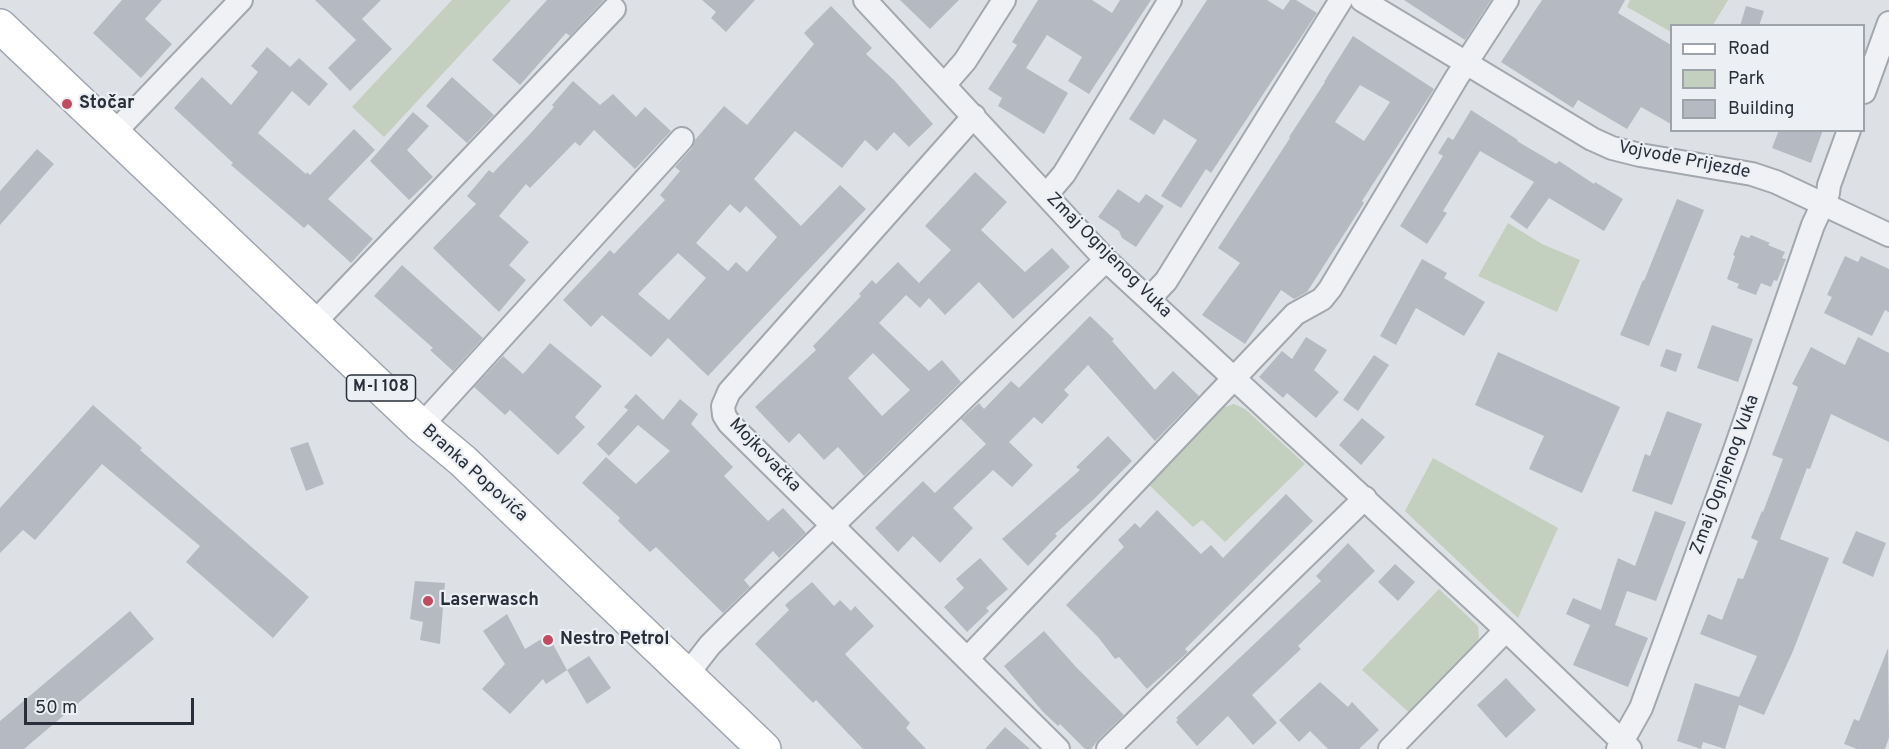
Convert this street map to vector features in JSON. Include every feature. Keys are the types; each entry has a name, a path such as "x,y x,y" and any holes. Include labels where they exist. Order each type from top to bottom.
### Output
{"main road":[{"name":"Branka Popovića","path":"0,26 421,426 463,461 764,749"}],"street":[{"path":"113,134 241,0"},
{"name":"Zmaj Ognjenog Vuka","path":"865,0 1106,260 1506,630 1623,747 1641,708 1848,132"},
{"path":"945,84 965,61 1004,0"},
{"path":"1047,194 1064,174 1170,0"},
{"path":"1149,299 1166,280 1341,0"},
{"name":"Vojvode Prijezde","path":"1362,0 1578,131 1612,148 1752,174 1776,182 1889,235"},
{"path":"967,659 1295,314 1322,298 1330,289 1466,63 1507,0"},
{"path":"313,324 614,9"},
{"path":"1865,87 1889,23"},
{"name":"Mojkovačka","path":"974,116 729,393 723,406 724,415 729,423 1058,749"},
{"path":"421,426 682,139"},
{"path":"686,676 710,645 726,629 1106,260"},
{"path":"1108,749 1365,498"},
{"path":"1390,749 1506,630"}],"green space":[{"path":"452,0 511,0 384,137 352,107"},
{"path":"1630,0 1728,0 1714,24 1670,24 1670,31 1627,7"},
{"path":"1508,223 1542,244 1580,260 1557,312 1478,276"},
{"path":"1221,403 1225,407 1234,404 1245,409 1305,464 1225,542 1202,520 1193,527 1147,483"},
{"path":"1433,458 1558,528 1518,618 1405,511"},
{"path":"1439,589 1478,626 1479,637 1476,645 1413,716 1362,670"}],"building":[{"path":"122,0 162,0 145,19 172,44 141,78 93,33"},
{"path":"315,0 381,0 362,19 392,49 350,91 328,68 356,40"},
{"path":"547,0 604,0 570,36 566,33 520,85 492,60"},
{"path":"702,0 755,0 726,32 711,18 716,12"},
{"path":"900,0 959,0 930,29"},
{"path":"1038,0 1092,0 1112,13 1120,0 1151,0 1089,94 1068,81 1082,57 1047,35 1026,68 1068,93 1044,134 998,106 1002,98 988,89 1017,45 1012,42"},
{"path":"1207,0 1267,0 1283,10 1290,0 1296,0 1317,13 1211,173 1206,169 1181,208 1161,196 1197,140 1164,119 1154,135 1129,119"},
{"path":"1404,0 1491,0 1465,40"},
{"path":"1542,0 1625,0 1618,13 1670,44 1670,123 1641,107 1627,129 1578,100 1573,108 1501,62"},
{"path":"831,6 872,48 866,54 894,80 933,124 909,147 894,132 877,151 865,140 842,168 795,131 754,179 801,226 840,185 866,209 708,376 668,338 651,357 602,315 591,327 563,300 610,250 614,254 665,200 660,195 680,171 675,167 724,106 747,125 814,44 804,33","holes":["730,204 740,213 746,206 777,237 747,272 736,262 728,271 696,243","678,253 706,278 669,320 638,294"]},
{"path":"1746,6 1764,11 1760,24 1741,24"},
{"path":"1353,36 1434,89 1307,292 1294,299 1281,290 1245,344 1202,315 1240,263 1218,248","holes":["1360,85 1390,102 1364,141 1335,122"]},
{"path":"267,47 290,67 299,58 328,84 309,106 292,91 258,133 310,175 354,129 375,150 328,199 373,239 351,263 308,224 304,228 231,165 233,163 174,108 202,77 231,105 258,72 251,66"},
{"path":"452,77 494,115 467,143 426,106"},
{"path":"573,81 600,105 613,94 636,117 645,107 671,131 635,169 594,130 580,146 575,142 530,188 526,184 499,216 529,242 509,265 526,280 499,312 433,248 476,204 467,196 489,170 493,173 529,135"},
{"path":"1471,110 1556,164 1559,161 1594,184 1595,182 1623,199 1604,231 1549,198 1527,229 1510,217 1534,182 1480,151 1443,211 1447,213 1427,244 1400,226 1443,156 1438,153 1448,137 1453,140"},
{"path":"413,112 429,126 407,150 433,177 409,200 370,161"},
{"path":"1778,132 1822,132 1811,163 1772,148"},
{"path":"37,149 54,164 0,225 0,191"},
{"path":"975,172 1007,202 981,230 1025,272 1052,248 1070,267 1013,319 979,282 945,315 929,298 920,308 906,295 879,323 929,371 942,360 961,382 864,476 838,447 824,460 799,433 789,443 755,407 816,350 813,346 861,296 859,294 872,280 876,284 898,262 919,283 951,250 925,226","holes":["873,353 910,390 882,416 848,378"]},
{"path":"1118,189 1139,203 1146,194 1164,206 1136,247 1122,238 1119,231 1098,217"},
{"path":"1677,199 1704,210 1649,346 1620,335"},
{"path":"1741,235 1749,238 1751,235 1785,252 1782,258 1786,259 1777,281 1774,280 1771,287 1761,283 1756,295 1737,288 1739,284 1727,279"},
{"path":"1845,256 1858,262 1861,256 1889,269 1889,312 1885,310 1872,336 1824,313 1832,297 1827,295"},
{"path":"1422,259 1447,273 1444,278 1485,302 1464,336 1416,308 1396,345 1380,336"},
{"path":"402,265 483,338 453,371 430,350 433,348 374,296"},
{"path":"1090,316 1114,339 1112,341 1155,390 1173,371 1199,396 1155,441 1088,365 1064,390 1069,395 1042,424 1034,417 1009,442 1033,465 1012,487 993,470 953,508 973,528 940,563 913,536 898,552 875,528 923,481 935,493 986,444 961,419 979,403 984,409 1011,381 1019,388"},
{"path":"1712,325 1753,339 1738,382 1697,368"},
{"path":"1306,337 1327,350 1314,370 1339,392 1316,418 1287,393 1283,398 1259,377 1282,351 1292,359"},
{"path":"1858,337 1889,353 1889,442 1831,414 1810,469 1807,468 1780,539 1829,558 1793,651 1764,715 1739,705 1725,749 1703,742 1701,749 1677,741 1695,683 1739,697 1757,656 1700,634 1708,614 1722,620 1738,578 1743,579 1758,541 1751,538 1783,459 1772,455 1798,387 1792,384 1811,347 1845,365"},
{"path":"550,343 602,386 575,417 585,427 558,455 510,410 505,415 474,387 503,356 523,374"},
{"path":"1666,349 1682,354 1676,372 1660,366"},
{"path":"1498,352 1620,407 1582,493 1529,469 1544,436 1475,405"},
{"path":"1374,355 1389,365 1358,411 1343,400"},
{"path":"636,394 663,420 680,399 698,414 691,424 733,467 724,476 768,521 783,508 806,533 779,558 773,551 744,580 750,587 723,613 656,547 650,552 618,521 620,518 582,483 606,457 636,484 670,451 638,425 609,456 597,444 628,410 624,407"},
{"path":"93,405 142,448 140,450 309,597 273,638 186,562 200,546 102,464 35,540 23,530 0,553 0,508"},
{"path":"1667,411 1702,424 1672,505 1632,491 1645,454 1650,456"},
{"path":"1362,418 1385,437 1361,465 1339,445"},
{"path":"1108,436 1132,461 1055,534 1057,536 1028,566 1002,539 1080,470 1076,467"},
{"path":"308,442 324,484 306,491 290,448"},
{"path":"1286,494 1313,521 1185,649 1188,652 1147,689 1119,657 1115,659 1098,637 1066,605 1124,547 1118,540 1135,523 1140,528 1157,510 1201,554 1211,545 1223,558"},
{"path":"1655,511 1686,522 1656,601 1627,591 1615,625 1648,638 1628,687 1573,665 1590,625 1566,614 1573,598 1601,610 1618,558 1635,566"},
{"path":"1856,531 1886,543 1873,577 1842,563"},
{"path":"1348,543 1375,571 1298,646 1301,649 1252,695 1277,723 1253,745 1228,716 1197,746 1176,722 1178,720 1176,718 1321,581 1316,576"},
{"path":"980,558 1008,589 986,608 989,611 967,632 944,607 964,588 956,579"},
{"path":"1395,564 1415,582 1398,601 1378,582"},
{"name":"Laserwasch","path":"415,581 445,583 440,644 420,640 423,622 410,619"},
{"path":"812,582 834,606 840,600 851,611 855,606 874,626 845,654 910,723 906,728 926,749 863,749 816,700 813,703 755,644 789,610 785,605"},
{"path":"130,611 154,639 24,749 0,749 0,721"},
{"path":"507,614 525,649 548,635 567,670 546,684 543,679 510,714 482,689 505,664 483,631"},
{"path":"1044,631 1124,715 1091,749 1085,749 1060,724 1058,726 1043,712 1004,666"},
{"path":"1888,648 1889,738 1885,749 1857,749 1844,744 1854,719 1859,721"},
{"path":"589,656 611,688 587,704 567,670"},
{"path":"1506,678 1536,710 1506,738 1477,705"},
{"path":"1320,682 1348,707 1352,702 1379,730 1359,749 1328,749 1310,731 1299,742 1279,720"},
{"path":"1005,727 1030,749 985,749"}],"place":[{"name":"Stočar","path":"67,104"},
{"name":"Laserwasch","path":"428,601"},
{"name":"Nestro Petrol","path":"548,640"}]}
